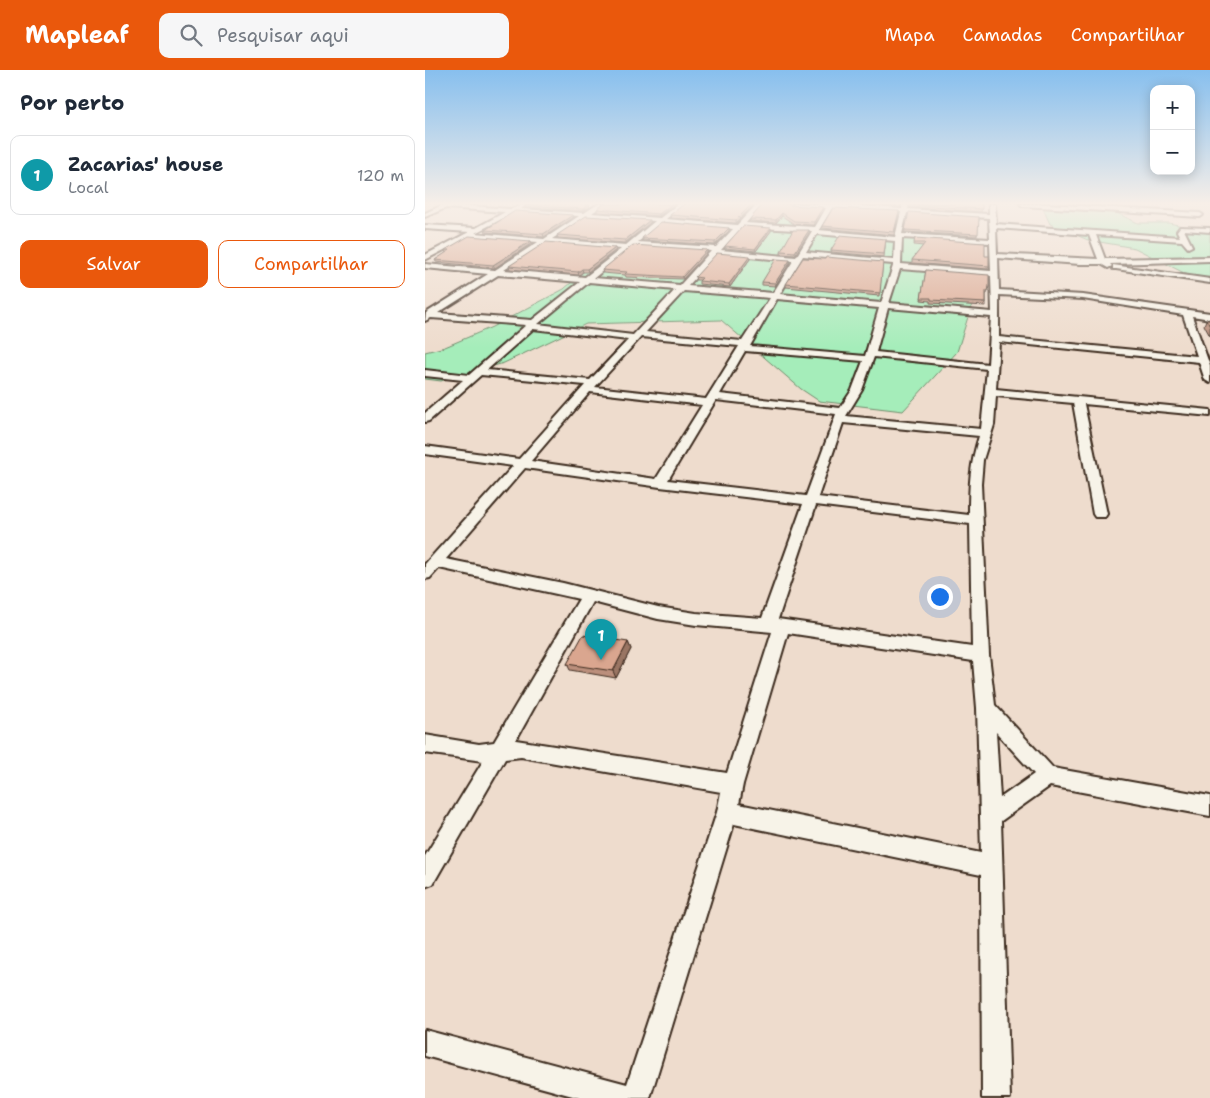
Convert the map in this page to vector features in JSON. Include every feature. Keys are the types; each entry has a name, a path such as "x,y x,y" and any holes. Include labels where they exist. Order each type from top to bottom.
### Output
{"street":[{"path":"425,258 437,252"},
{"path":"427,316 529,252"},
{"path":"425,419 532,324 620,252"},
{"path":"425,574 591,386 714,252"},
{"path":"729,252 897,264 995,274"},
{"path":"660,483 710,399 803,252"},
{"path":"636,1098 727,812 775,626 810,501 841,415 857,390 869,357 886,306 897,264 898,252"},
{"path":"994,252 996,316 991,392 986,433 977,460 975,484 981,655 986,708 991,816 996,1098"},
{"path":"1054,252 1080,262 1105,263 1168,259 1210,259"},
{"path":"1100,252 1105,263"},
{"path":"1191,252 1196,259"},
{"path":"1168,259 1175,276"},
{"path":"1105,263 1210,282"},
{"path":"425,266 996,316"},
{"path":"995,292 1083,297 1210,316"},
{"path":"1187,314 1201,359 1210,380"},
{"path":"427,316 992,367"},
{"path":"995,340 1201,359"},
{"path":"425,373 476,375 591,386 986,433"},
{"path":"991,392 1210,413"},
{"path":"1078,400 1100,514"},
{"path":"425,450 660,483 976,520"},
{"path":"436,562 589,595 658,613 775,626 981,655"},
{"path":"425,876 589,595"},
{"path":"986,708 1048,776 1210,806"},
{"path":"425,744 470,753 499,752 521,748 733,784"},
{"path":"991,816 1048,776"},
{"path":"727,812 992,866"},
{"path":"425,1043 630,1098"}],"green space":[{"path":"622,252 952,252 947,258 973,301 957,352 903,411 819,401 801,389 721,320 586,324 504,363 441,381 425,379 425,352 445,347 492,327 564,289 594,263"},
{"path":"1143,252 1210,252 1210,279 1190,276"}],"building":[{"path":"447,252 514,252 493,265 435,260"},
{"path":"531,252 610,252 587,269 582,269 578,272 509,266"},
{"path":"624,252 705,252 682,277 625,274 627,272 602,270"},
{"path":"857,252 884,252 884,254"},
{"path":"918,252 985,252 985,256 989,256 989,266 912,260"},
{"path":"717,253 750,256 729,284 699,281 702,278 695,277"},
{"path":"826,257 883,262 880,293 786,284 803,258 825,259"},
{"path":"776,259 790,260 775,283 762,282"},
{"path":"926,270 989,275 986,303 921,298"},
{"path":"583,635 628,642 613,671 567,664"}],"place":[{"name":"Zacarias' house","path":"601,660"}]}
